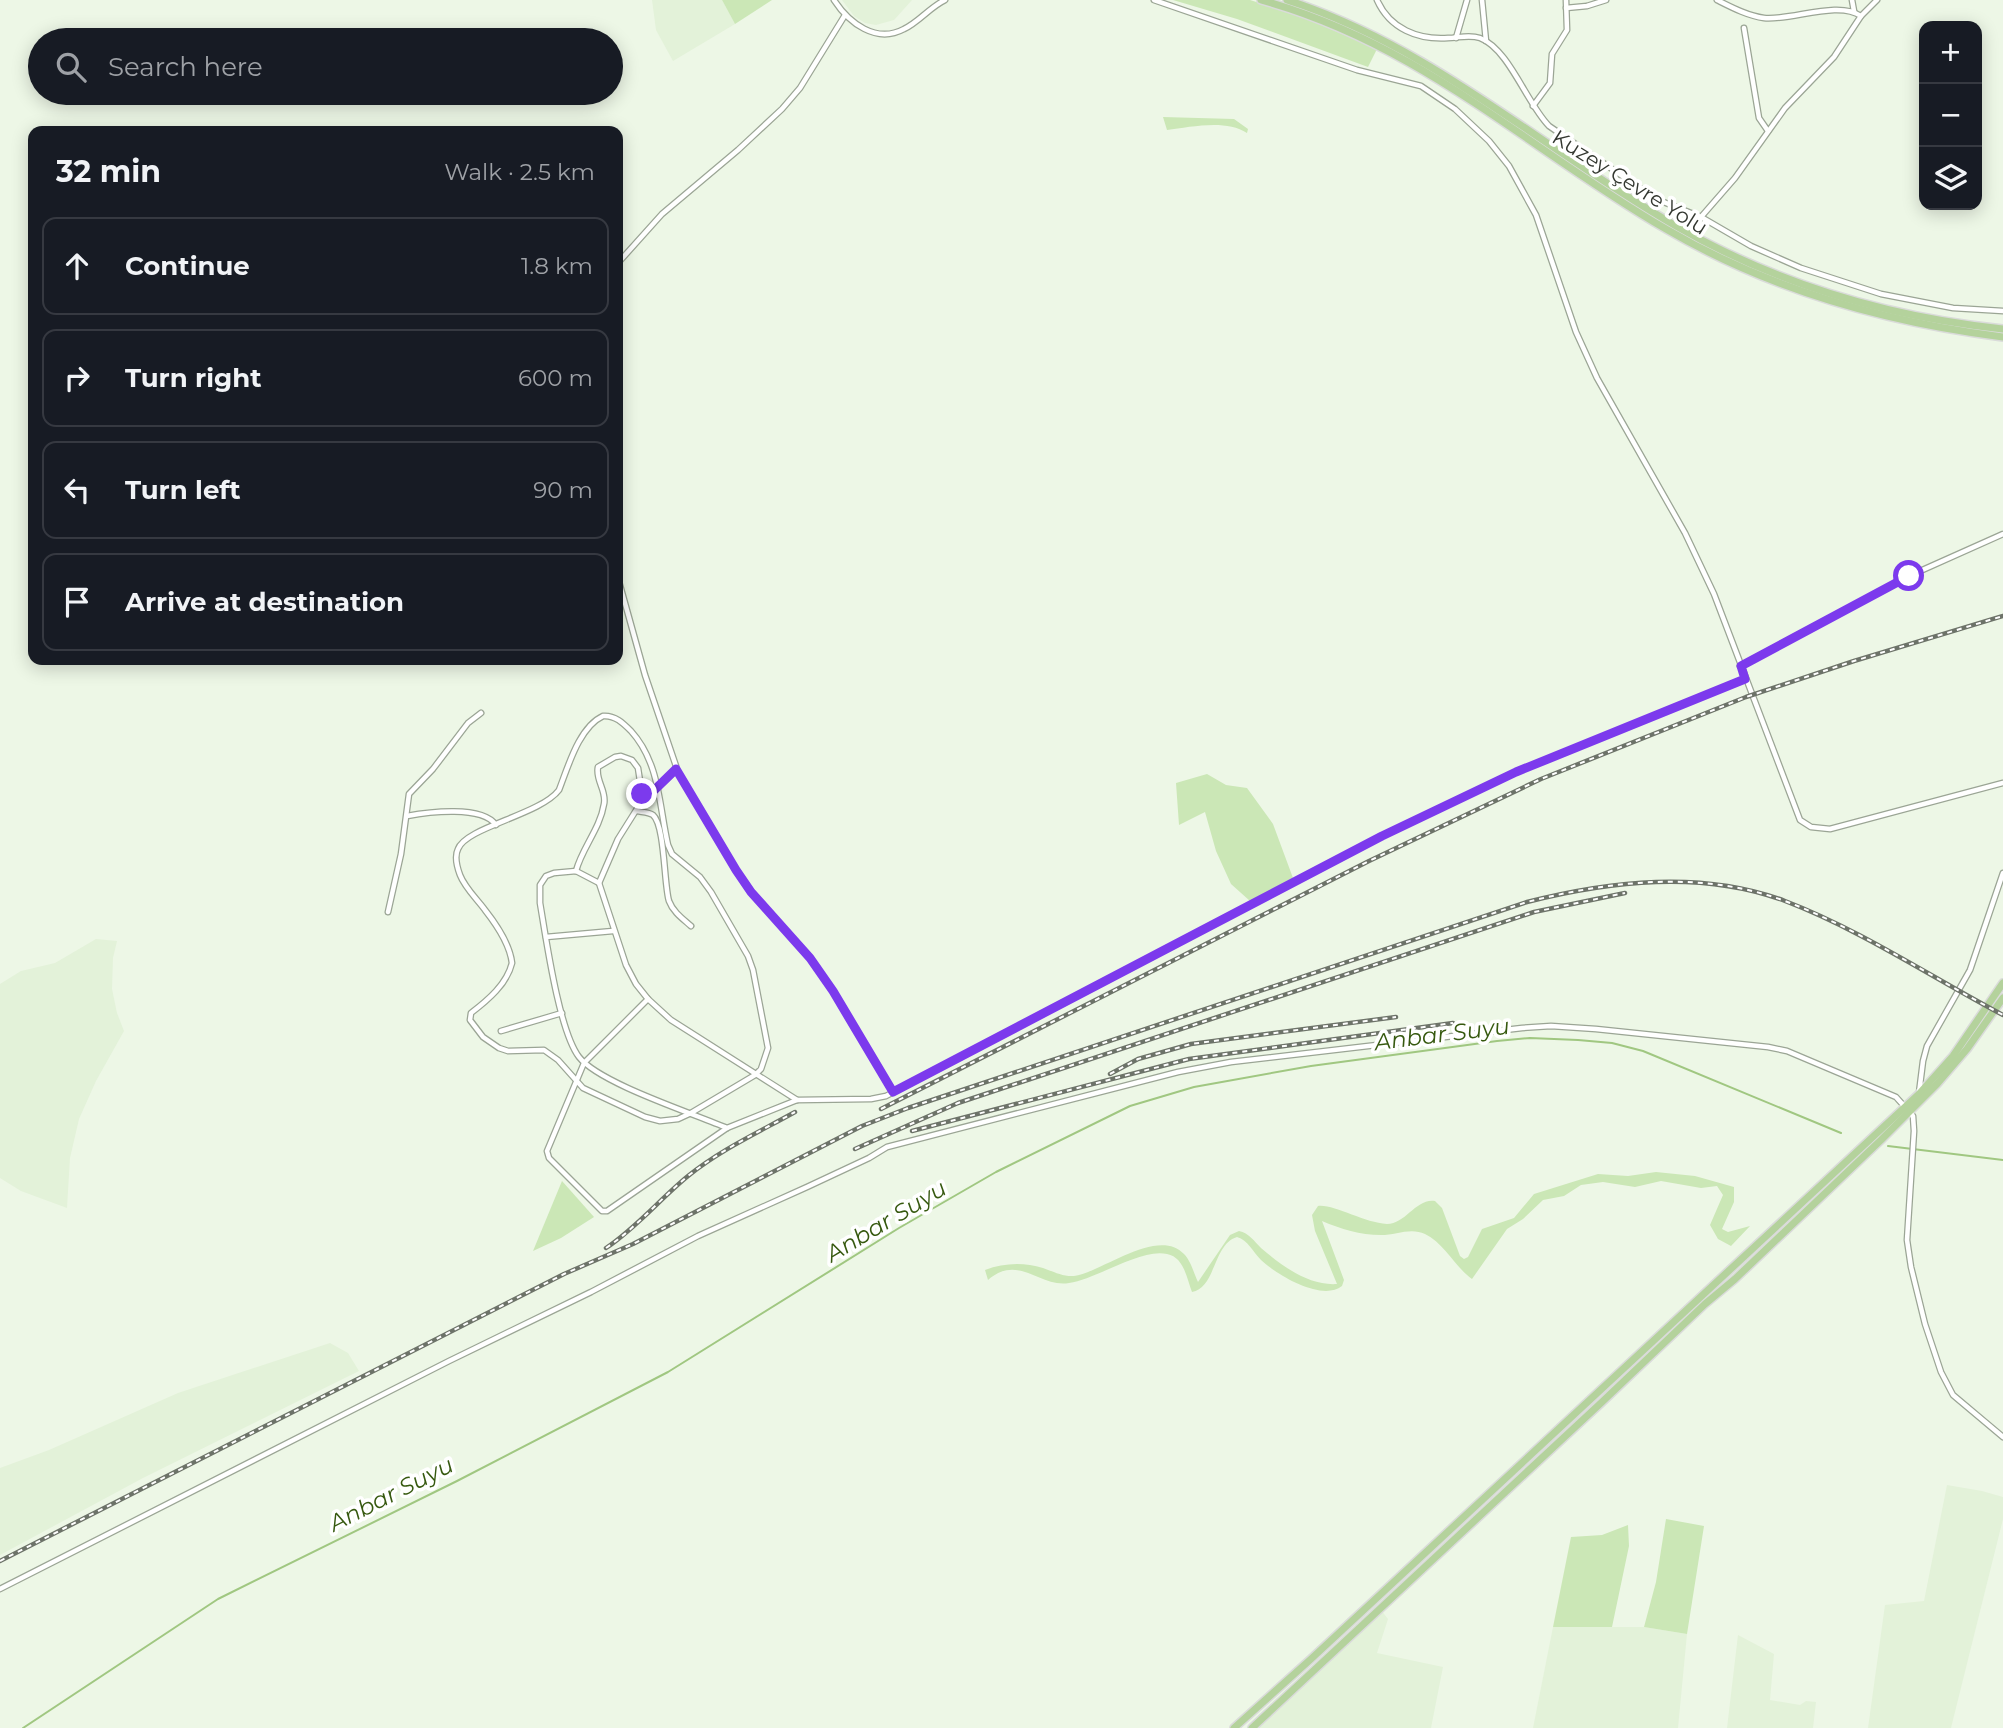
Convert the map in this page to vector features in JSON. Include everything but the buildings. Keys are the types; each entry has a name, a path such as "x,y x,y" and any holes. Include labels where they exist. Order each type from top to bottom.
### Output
{"highway":[{"name":"Kuzey Çevre Yolu","path":"1261,0 1332,24 1398,55 1451,86 1640,213 1726,261 1785,286 1837,303 1909,323 2003,338"},
{"name":"Kuzey Çevre Yolu","path":"1287,0 1345,21 1423,61 1642,205 1732,255 1800,283 1865,304 1955,324 2003,329"},
{"path":"1908,1109 1953,1056 2003,982"},
{"path":"1252,1728 1704,1304 1751,1264 1967,1049 2003,998"},
{"path":"1234,1728 1861,1154"}],"street":[{"path":"834,0 845,15 861,28 884,36 903,30 945,0"},
{"path":"1154,0 1357,70 1422,86 1455,108 1489,141 1509,166 1535,215 1576,332 1597,378 1685,533 1714,594 1796,815 1811,827 1830,829 2003,783"},
{"path":"1377,0 1388,17 1406,32 1425,37 1471,36 1486,41 1507,64 1533,106 1554,130 1671,207 1700,217 1768,254 1850,285 1953,308 2003,311"},
{"path":"1456,38 1467,0"},
{"path":"1482,0 1486,41"},
{"path":"1533,106 1550,83 1552,54 1568,27 1566,0"},
{"path":"1566,8 1587,6 1606,0"},
{"path":"1717,0 1751,15 1766,18 1834,10 1854,12 1861,16"},
{"path":"1852,0 1854,12"},
{"path":"1700,217 1735,178 1793,99 1834,57 1861,16 1878,0"},
{"path":"623,257 662,214 782,109 800,88 845,15"},
{"path":"1744,28 1759,118 1768,132"},
{"path":"1741,666 1909,576 2003,534"},
{"path":"623,596 643,670 676,769 736,870 751,892 810,958 833,991 893,1092"},
{"path":"648,999 584,1063 548,1148 547,1155 602,1211 607,1211 727,1128 797,1100 871,1099 893,1092 1382,836 1516,772 1745,679"},
{"path":"388,912 409,794 433,769 468,723 481,713"},
{"path":"603,716 617,719 635,735 653,768 672,854 700,877 711,892 738,937 753,970 768,1048 761,1069 678,1119 660,1121 593,1094 576,1083 550,1053 538,1049 518,1051 499,1048 483,1037 470,1020 471,1013 488,1000 500,985 512,962 494,922 462,881 456,856 460,844 466,839 496,825 546,803 553,797 559,790 582,737 594,722 603,716"},
{"path":"576,871 604,806 604,793 597,773 600,765 608,759 621,757 635,764 641,783 640,804 618,839 599,884 626,965 648,999 671,1020 797,1100"},
{"path":"640,804 676,769"},
{"path":"637,811 650,814 657,821 666,863 668,900 691,926"},
{"path":"407,816 461,812 485,815 496,825"},
{"path":"599,884 576,871 554,873 546,876 540,884 540,903 546,937 562,1013 573,1048 584,1063 616,1083 727,1128"},
{"path":"1919,1094 1927,1046 1970,970 2003,873"},
{"path":"546,937 613,931"},
{"path":"501,1031 562,1013"},
{"path":"0,1589 698,1236 869,1158 887,1147 998,1116 1178,1072 1231,1062 1551,1026 1768,1047 1805,1058 1896,1097 1913,1116 1907,1240 1911,1267 1933,1348 1941,1373 1953,1395 2003,1437"}],"shaded area":[{"path":"652,0 722,0 735,24 673,61 656,30"},
{"path":"842,0 912,0 894,20 876,25 865,23 854,16"},
{"path":"96,939 117,941 113,958 112,989 124,1031 96,1081 79,1119 70,1158 67,1208 21,1191 0,1178 0,984 21,971 55,963"},
{"path":"330,1343 348,1353 359,1371 143,1478 0,1555 0,1468 49,1450 178,1393"},
{"path":"1947,1485 2003,1497 2003,1519 1951,1728 1868,1728 1885,1605 1924,1601"},
{"path":"1381,1610 1388,1619 1377,1653 1443,1667 1431,1728 1252,1728"},
{"path":"1553,1627 1644,1627 1687,1634 1678,1728 1533,1728"},
{"path":"1738,1635 1774,1654 1770,1700 1800,1705 1806,1701 1816,1702 1813,1728 1727,1728"}],"green space":[{"path":"722,0 772,0 735,24"},
{"path":"1173,0 1250,0 1303,17 1377,49 1368,67 1237,19"},
{"path":"1163,117 1234,119 1248,129 1247,133 1229,126 1208,125 1167,130"},
{"path":"1207,774 1226,785 1247,788 1273,824 1293,878 1250,901 1231,884 1216,851 1205,812 1179,825 1176,783"},
{"path":"1656,1172 1695,1176 1734,1187 1734,1202 1722,1229 1728,1232 1750,1226 1731,1246 1718,1239 1710,1225 1723,1195 1717,1186 1701,1188 1661,1181 1635,1187 1603,1182 1581,1185 1564,1196 1543,1200 1523,1219 1507,1229 1472,1279 1438,1243 1420,1232 1366,1234 1322,1221 1344,1280 1342,1286 1333,1290 1312,1289 1288,1279 1268,1266 1247,1243 1237,1237 1223,1248 1206,1283 1192,1292 1181,1264 1167,1254 1145,1255 1069,1283 1048,1281 1019,1270 999,1273 988,1280 985,1270 1021,1264 1074,1276 1129,1253 1160,1245 1173,1247 1184,1254 1198,1282 1230,1235 1239,1231 1249,1235 1269,1255 1296,1274 1316,1282 1337,1284 1315,1231 1312,1215 1318,1206 1387,1224 1400,1220 1422,1203 1435,1201 1442,1208 1460,1256 1464,1259 1468,1257 1482,1229 1514,1218 1534,1194 1598,1174 1628,1176"},
{"path":"562,1181 594,1217 561,1238 533,1251"},
{"path":"1666,1519 1704,1526 1687,1634 1644,1627 1656,1582"},
{"path":"1628,1525 1629,1546 1612,1627 1553,1627 1571,1537 1602,1535"}],"waterway":[{"name":"Anbar Suyu","path":"23,1728 218,1599 457,1481 668,1372 899,1228 996,1172 1130,1106 1194,1087 1311,1066 1530,1038 1612,1043 1643,1051 1841,1133"},
{"path":"1888,1146 2003,1160"}],"railway":[{"path":"881,1109 1369,861 1541,779 1746,697 2003,616"},
{"path":"0,1561 564,1274 633,1244 862,1126 908,1108 1527,902 1623,884 1656,882 1689,882 1753,891 1785,901 1841,926 2003,1015"},
{"path":"855,1149 958,1103 1534,912 1625,893"},
{"path":"1110,1074 1138,1059 1191,1044 1396,1017"},
{"path":"912,1131 1189,1059 1453,1023"},
{"path":"606,1248 628,1232 700,1167 795,1112"}],"route":[{"path":"642,794 640,804 676,769 751,892 810,958 833,991 893,1092 1382,836 1516,772 1745,679 1741,666 1909,576"}]}
